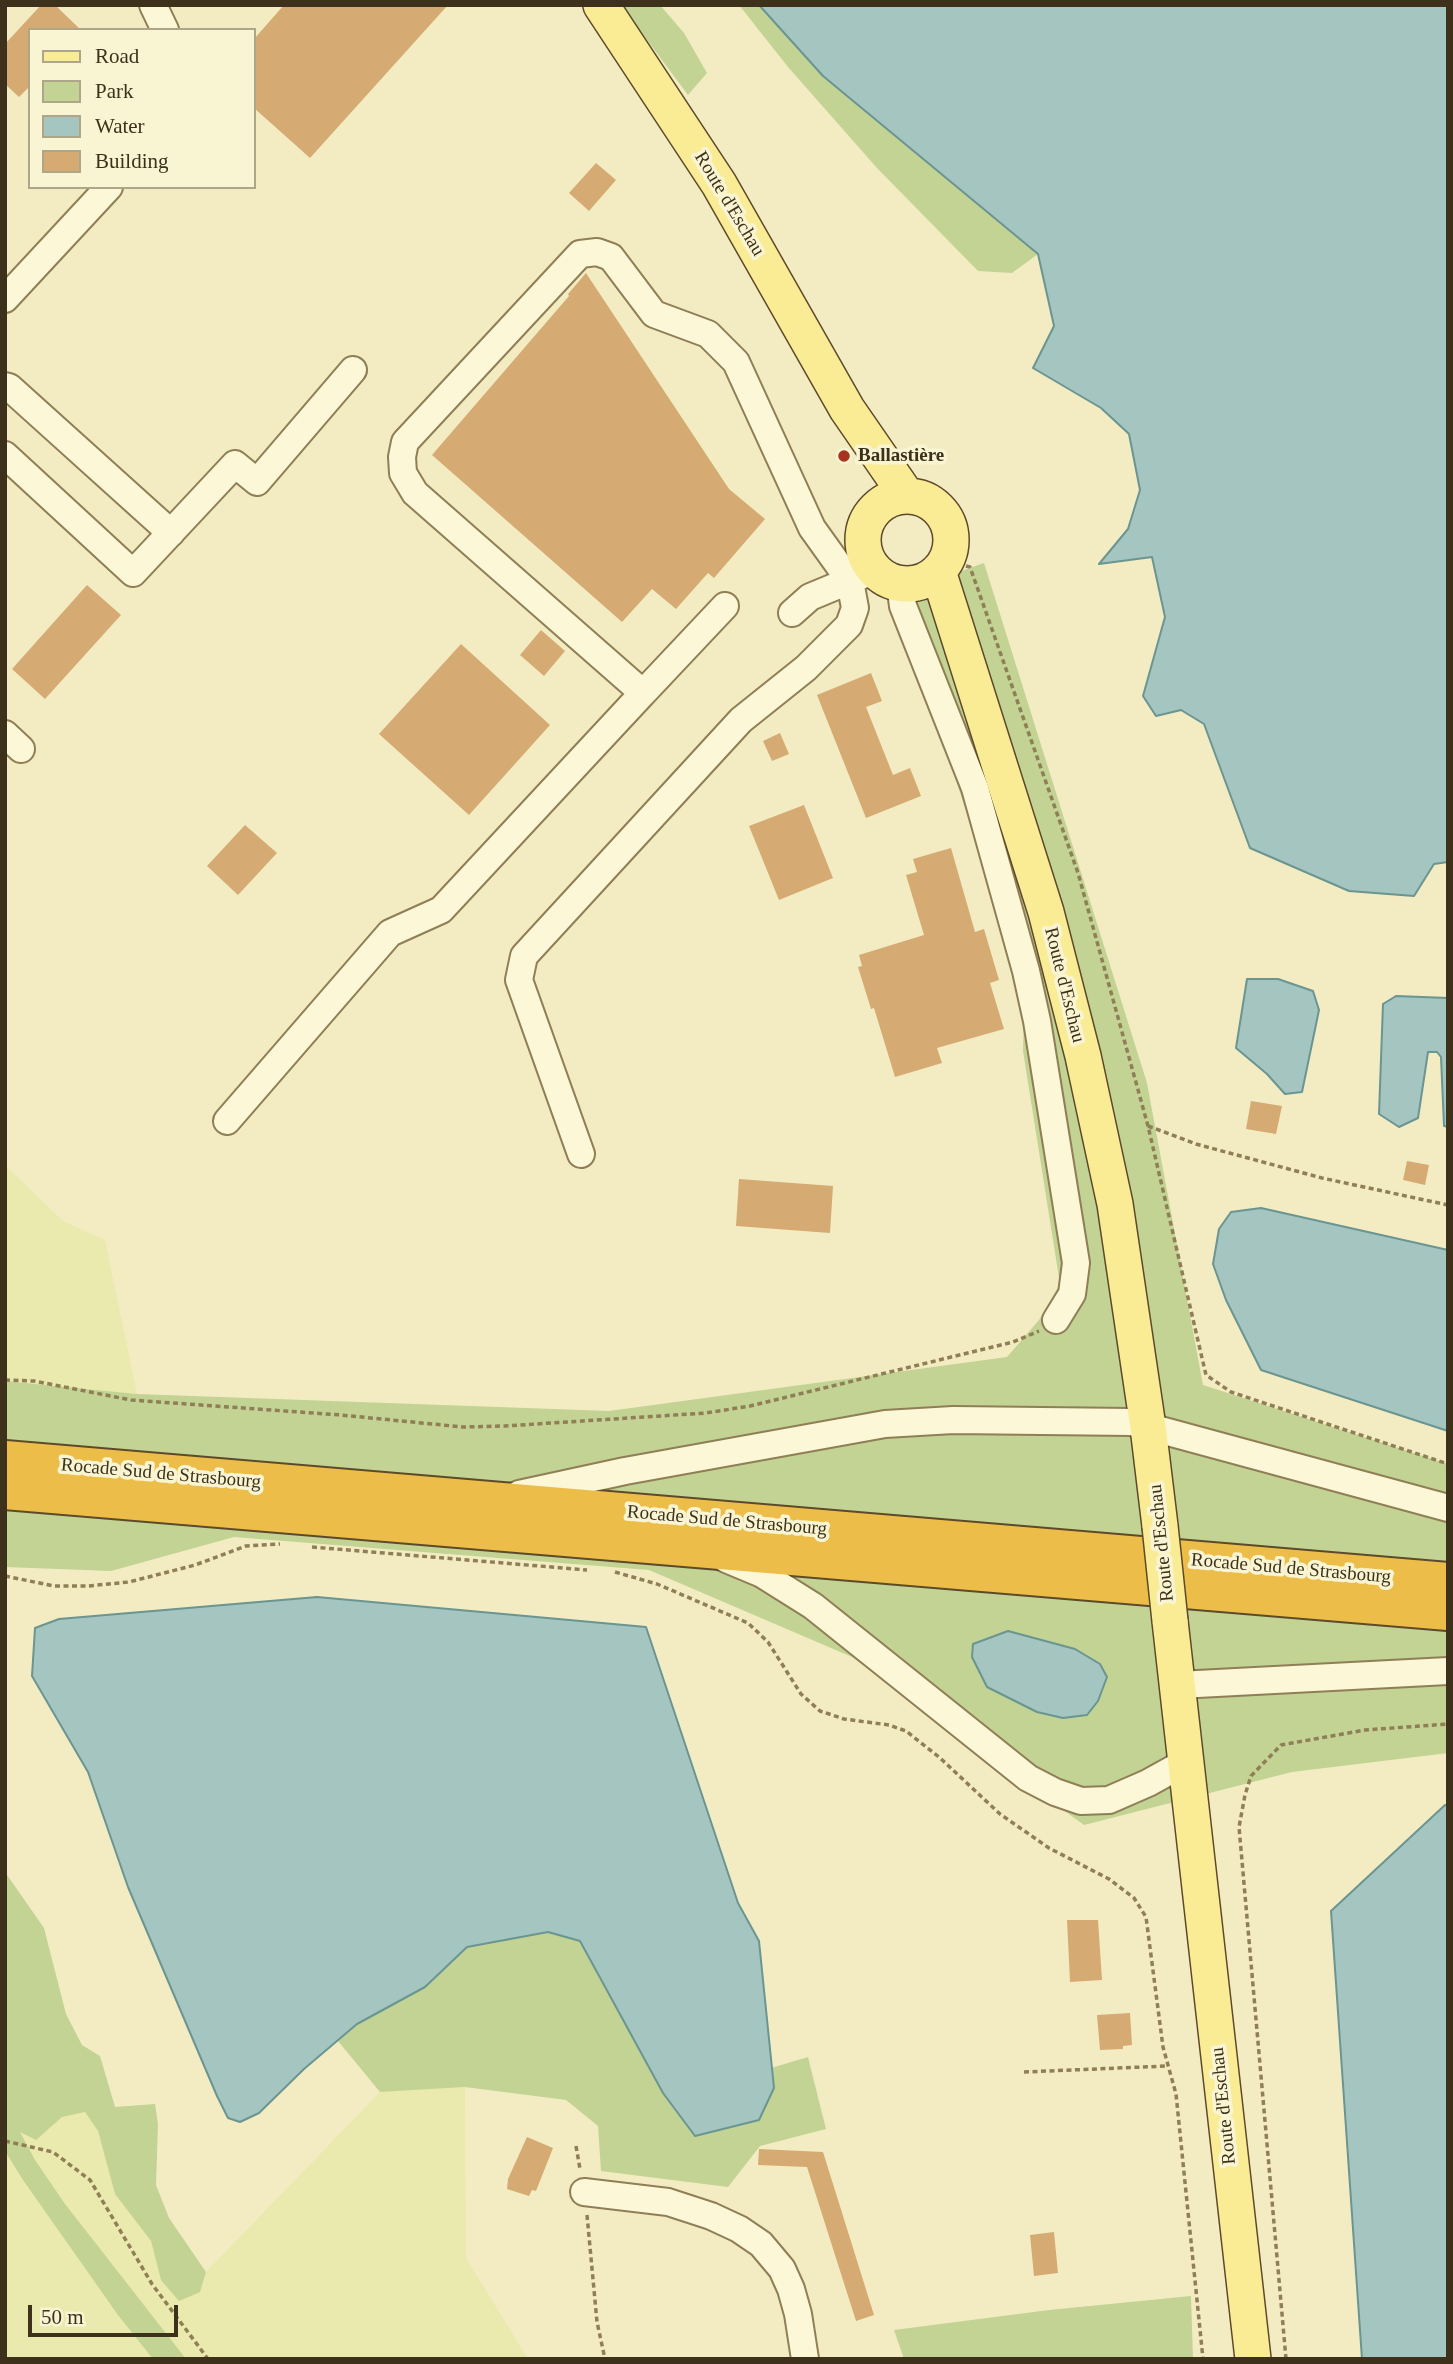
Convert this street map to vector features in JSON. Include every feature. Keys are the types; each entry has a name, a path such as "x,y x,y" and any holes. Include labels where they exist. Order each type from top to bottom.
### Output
{"highway":[{"name":"Rocade Sud de Strasbourg","path":"5,1460 1448,1582"},
{"name":"Rocade Sud de Strasbourg","path":"5,1490 1448,1611"}],"main road":[{"name":"Route d'Eschau","path":"601,5 719,184 846,409 893,501"},
{"path":"893,501 928,502 944,517 951,537 904,574 867,558 864,538 870,517 893,501"},
{"name":"Route d'Eschau","path":"904,574 991,742 1046,912 1083,1056 1115,1204 1160,1526 1253,2359"}],"street":[{"path":"153,5 163,28"},
{"path":"5,299 107,189"},
{"path":"643,694 415,493 403,473 405,442 580,254 597,252 611,257 654,314 708,334 736,362 812,528 904,574"},
{"path":"5,455 133,573 235,464 257,482 352,370"},
{"path":"5,386 171,533"},
{"path":"792,613 810,597 904,574"},
{"path":"582,1154 519,980 524,956 741,720 806,668 849,625 855,608 904,574"},
{"name":"Route d'Eschau","path":"904,574 903,606 975,788 1026,971 1037,1021 1076,1263 1072,1294 1056,1320"},
{"path":"227,1121 390,933 441,910 725,606"},
{"path":"486,1500 625,1471 885,1424 994,1421 1131,1422 1448,1508"},
{"path":"669,1546 730,1560 762,1574 813,1606 1028,1777 1055,1793 1080,1801 1109,1800 1186,1762"},
{"path":"1178,1685 1448,1671"},
{"path":"584,2192 668,2202 711,2216 739,2229 761,2244 782,2269 790,2289 798,2314 805,2359"}],"path":[{"path":"904,574 970,567 1078,873 1147,1126 1206,1375 1231,1392 1448,1464"},
{"path":"1147,1126 1196,1144 1448,1206"},
{"path":"5,1380 34,1381 131,1400 463,1427 505,1426 706,1413 750,1406 1013,1342 1036,1333 1056,1320"},
{"path":"5,1576 54,1586 129,1582 246,1546 290,1545"},
{"path":"303,1546 590,1570"},
{"path":"603,1571 657,1584 748,1623 768,1642 801,1694 820,1712 844,1720 906,1731 939,1757 1000,1814 1049,1848 1109,1879 1134,1898 1146,1917 1167,2066 1176,2094 1203,2359"},
{"path":"1286,2359 1240,1827 1245,1795 1251,1776 1281,1745 1365,1730 1448,1724"},
{"path":"1024,2072 1167,2066"},
{"path":"5,2141 53,2152 90,2180 152,2284 208,2359"},
{"path":"576,2146 584,2192 597,2322 605,2359"}],"shaded area":[{"path":"5,1165 63,1221 105,1240 137,1394 5,1381"},
{"path":"465,2087 466,2258 528,2359 5,2359 5,2124 36,2139 62,2117 85,2112 98,2131 115,2194 151,2241 161,2280 200,2292 206,2272 380,2092"}],"green space":[{"path":"621,5 660,5 684,33 707,73 688,95"},
{"path":"739,5 759,5 823,76 1038,254 1012,273 978,271 877,168 788,67"},
{"path":"984,563 1147,1083 1203,1385 1448,1464 1448,1753 1292,1772 1084,1825 852,1657 649,1570 234,1537 111,1571 5,1567 5,1381 137,1394 609,1411 1007,1357 1039,1320 1060,1284 1023,1051 1024,1013 978,848 926,688 887,597"},
{"path":"5,1872 44,1928 66,2014 82,2045 100,2056 115,2107 155,2104 158,2124 156,2185 169,2218 206,2272 200,2292 179,2301 161,2280 151,2241 115,2194 98,2131 85,2112 62,2117 36,2140 20,2132 35,2160 65,2204 186,2359 153,2359 118,2315 5,2151"},
{"path":"548,1932 580,1941 663,2093 695,2136 774,2088 771,2068 808,2057 826,2129 760,2146 728,2187 601,2171 598,2126 566,2100 465,2087 380,2092 338,2041 358,2024 425,1987 467,1947"},
{"path":"1191,2296 1193,2359 904,2359 894,2330 1049,2310"}],"water":[{"path":"759,5 1448,5 1448,862 1434,864 1414,896 1349,891 1250,848 1204,724 1181,710 1156,716 1143,696 1165,617 1152,557 1099,564 1128,529 1140,490 1129,434 1101,408 1033,368 1054,326 1038,254 823,76"},
{"path":"1247,979 1278,979 1313,991 1319,1010 1302,1092 1285,1094 1267,1074 1236,1048"},
{"path":"1396,996 1448,998 1448,1127 1444,1126 1441,1057 1437,1052 1428,1052 1418,1118 1399,1127 1379,1114 1383,1004"},
{"path":"1261,1208 1448,1250 1448,1431 1261,1370 1226,1300 1213,1264 1219,1229 1231,1212"},
{"path":"317,1597 646,1627 738,1903 759,1941 774,2088 759,2120 695,2136 663,2093 580,1941 548,1932 467,1947 425,1987 357,2024 304,2069 259,2113 240,2122 228,2118 128,1887 88,1772 32,1676 35,1628 59,1619"},
{"path":"1008,1631 1075,1649 1100,1664 1107,1677 1098,1701 1087,1715 1063,1718 1037,1712 987,1687 972,1657 973,1644"},
{"path":"1448,1805 1448,2359 1362,2359 1331,1911"}],"building":[{"path":"41,5 55,5 79,28 28,28 28,88 19,97 5,84 5,44"},
{"path":"284,5 448,5 310,158 256,110 256,37"},
{"path":"596,163 616,180 589,211 569,193"},
{"path":"586,273 729,489 765,519 714,578 708,573 676,609 652,589 622,622 432,455"},
{"path":"87,585 121,615 45,699 12,669"},
{"path":"541,630 565,651 544,676 520,655"},
{"path":"461,644 550,725 469,815 379,734"},
{"path":"871,673 882,701 866,707 893,775 910,768 921,796 866,818 817,695"},
{"path":"780,733 789,754 772,761 763,741"},
{"path":"804,805 833,878 779,900 749,826"},
{"path":"245,825 277,853 238,895 207,866"},
{"path":"951,848 975,932 984,929 999,980 990,983 1004,1029 937,1048 942,1063 895,1077 858,967 862,966 859,955 924,935 906,875 917,872 913,859"},
{"path":"1251,1101 1282,1106 1276,1134 1246,1129"},
{"path":"1407,1161 1429,1165 1425,1185 1403,1180"},
{"path":"739,1179 833,1186 830,1233 736,1226"},
{"path":"1067,1920 1098,1920 1102,1980 1070,1982"},
{"path":"1130,2013 1132,2045 1123,2046 1123,2049 1100,2050 1097,2015"},
{"path":"527,2137 553,2148 536,2191 532,2190 529,2196 507,2189 508,2179"},
{"path":"759,2149 823,2152 874,2315 856,2321 807,2167 758,2165"},
{"path":"1054,2232 1058,2273 1034,2276 1030,2235"}],"place":[{"name":"Ballastière","path":"844,456"}]}
